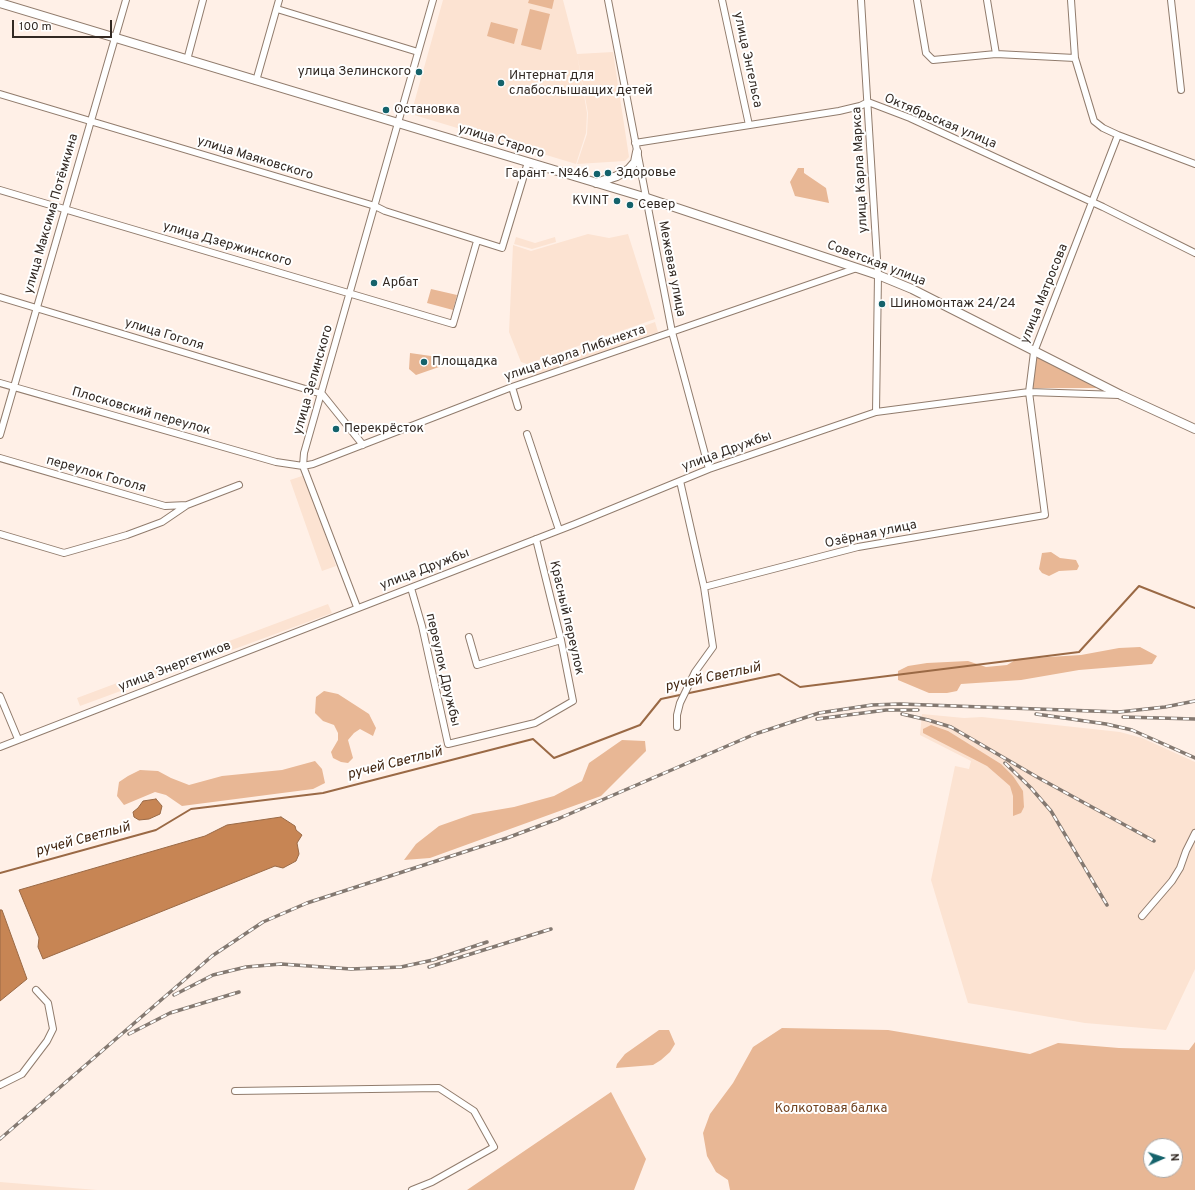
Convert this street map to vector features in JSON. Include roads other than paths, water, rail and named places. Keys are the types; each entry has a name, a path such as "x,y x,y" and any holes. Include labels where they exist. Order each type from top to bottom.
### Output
{"street":[{"name":"улица Максима Потёмкина","path":"0,435 126,0"},
{"path":"186,60 203,0"},
{"path":"256,81 279,0"},
{"name":"улица Зелинского","path":"303,466 304,454 433,0"},
{"name":"Межевая улица","path":"608,0 672,332 709,469"},
{"name":"улица Энгельса","path":"722,0 749,125"},
{"name":"улица Карла Маркса","path":"861,0 878,275 876,412"},
{"path":"917,0 926,52 933,60 996,54 1075,58"},
{"path":"987,0 996,54"},
{"path":"1071,0 1075,58 1094,121 1103,128 1118,135 1195,164"},
{"path":"1171,0 1181,90"},
{"name":"улица Старого","path":"0,3 647,198"},
{"path":"277,9 418,52"},
{"name":"улица Маяковского","path":"0,94 375,206 385,211 502,248 528,162"},
{"name":"Октябрьская улица","path":"635,142 839,110 860,106 868,102 910,118 1094,203 1195,253"},
{"name":"улица Матросова","path":"1045,515 1029,392 1034,352 1094,203 1118,135"},
{"path":"596,183 617,176 629,169 635,162 637,152"},
{"name":"улица Дзержинского","path":"0,190 453,324 477,241"},
{"name":"Советская улица","path":"647,198 878,275 942,304 1121,395 1195,429"},
{"name":"улица Карла Либкнехта","path":"303,466 313,464 512,388 857,268"},
{"name":"улица Гоголя","path":"0,297 322,394"},
{"name":"Плосковский переулок","path":"0,383 276,462 303,466"},
{"path":"512,388 518,407"},
{"name":"улица Дружбы","path":"357,607 411,588 559,530 709,469 876,412 1029,392 1121,395"},
{"path":"322,394 363,445"},
{"path":"527,434 559,530"},
{"name":"переулок Гоголя","path":"0,458 165,506 187,505"},
{"path":"303,466 357,607"},
{"path":"677,727 677,715 681,699 695,672 712,647 704,587 680,481"},
{"path":"0,534 64,553 127,535 162,522 187,505 239,485"},
{"name":"Озёрная улица","path":"704,587 858,547 1045,515"},
{"name":"Красный переулок","path":"536,539 561,640 573,701"},
{"name":"переулок Дружбы","path":"411,588 422,626 448,744 535,723 573,701"},
{"name":"улица Энергетиков","path":"0,747 357,607"},
{"path":"468,637 477,665 561,640"},
{"path":"0,696 18,739"},
{"path":"1142,916 1172,881 1180,868 1195,833"},
{"path":"0,1085 22,1074 47,1041 53,1028 48,1003 36,990"},
{"path":"235,1091 439,1088 474,1111 494,1147 432,1182 412,1190"}],"waterway":[{"name":"ручей Светлый","path":"0,873 156,830 191,809 323,793 533,739 554,758 640,725 661,699 779,674 800,687 1079,652 1139,586 1195,608"}],"railway":[{"path":"0,1139 212,956 263,922 307,903 507,838 560,818 755,734 819,713 872,705 900,704 1119,712 1165,707 1195,701"},
{"path":"817,719 886,710 918,710"},
{"path":"902,714 951,727 1037,777 1154,841"},
{"path":"1036,714 1106,724 1132,730 1195,758"},
{"path":"1123,717 1195,719"},
{"path":"1005,763 1031,788 1051,811 1107,905"},
{"path":"429,967 551,929"},
{"path":"174,995 213,975 246,967 281,964 351,969 401,967 433,960 487,942"},
{"path":"129,1034 170,1013 239,992"}],"place":[{"name":"улица Зелинского","path":"419,72"},
{"name":"Интернат для слабослышащих детей","path":"501,83"},
{"name":"Остановка","path":"386,110"},
{"name":"Здоровье","path":"608,173"},
{"name":"Гарант - №46","path":"597,174"},
{"name":"KVINT","path":"617,201"},
{"name":"Север","path":"630,205"},
{"name":"Арбат","path":"374,283"},
{"name":"Шиномонтаж 24/24","path":"882,304"},
{"name":"Площадка","path":"424,362"},
{"name":"Перекрёсток","path":"336,429"}],"park label":[{"name":"Колкотовая балка","path":"831,1109"}]}
